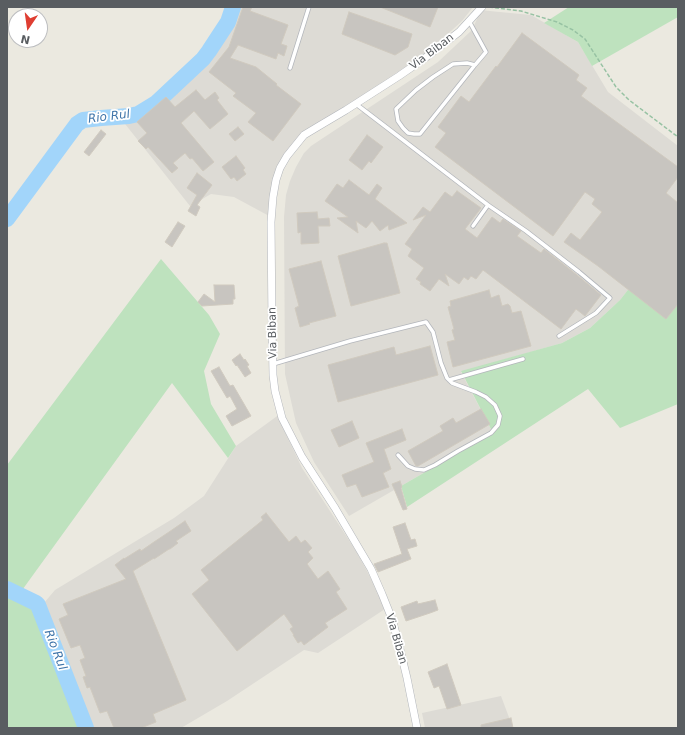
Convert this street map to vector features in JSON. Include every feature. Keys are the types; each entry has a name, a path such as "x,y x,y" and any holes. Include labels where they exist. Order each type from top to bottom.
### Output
{"street":[{"name":"Via Biban","path":"417,728 399,645 392,619 382,594 371,570 335,508 302,457 282,418 275,391 273,364 271,222 273,197 280,168 287,156 304,136 426,58 459,32 482,7"}],"lane":[{"path":"290,68 308,7"},
{"path":"469,21 486,52 420,134 408,133 403,128 398,121 396,109 416,90 453,64 467,63 475,65"},
{"path":"356,104 488,205 580,272 610,298 596,313 559,336"},
{"path":"473,226 488,205"},
{"path":"273,364 350,341 426,322 433,332 441,363 447,378 452,383 480,395 495,405 500,416 498,425 491,433 424,470 415,469 408,466 398,455"},
{"path":"449,380 523,360"}],"path":[{"path":"488,7 520,11 557,22 573,30 585,39 616,87 629,100 678,137"}],"shaded area":[{"path":"227,7 473,7 462,21 429,51 302,136 284,161 271,217 234,197 211,194 190,206 114,110 138,107 157,94 205,47"},
{"path":"479,10 531,15 578,42 608,92 678,146 678,226 620,300 590,328 562,343 461,372 493,433 349,516 314,462 296,423 285,374 284,217 286,195 296,167 304,153 311,146 438,62 472,30"},
{"path":"280,414 283,428 302,468 356,551 374,584 385,609 318,653 304,650 227,701 181,728 92,728 44,603 55,590 174,518 204,496 236,446"},
{"path":"501,696 513,728 425,728 422,713"}],"green space":[{"path":"569,7 678,7 678,17 592,66 578,42 544,23"},
{"path":"678,226 678,404 620,428 588,389 407,507 401,486 493,433 461,371 562,343 590,328 620,300"},
{"path":"161,259 209,315 220,334 204,371 211,404 236,446 228,458 172,383 20,593 28,598 44,603 92,728 7,728 7,465"}],"building":[{"path":"243,7 252,7 250,11 288,25 281,44 287,46 284,56 278,53 276,59 238,45 230,58 256,67 277,84 276,85 301,104 273,141 248,122 256,113 233,96 236,93 209,72 229,47"},
{"path":"380,7 438,7 430,27"},
{"path":"349,12 412,34 408,47 395,55 342,34"},
{"path":"522,33 579,75 576,80 587,88 581,96 678,167 678,177 666,193 678,203 678,304 666,319 598,266 564,242 571,233 580,240 602,212 592,204 595,199 585,192 553,236 435,147 446,133 438,127 461,96 469,102"},
{"path":"196,90 205,100 215,92 219,98 217,100 228,114 210,129 194,111 181,123 214,162 203,171 192,158 190,159 185,153 173,163 178,168 172,173 148,147 146,149 138,141 147,133 137,122 166,97 175,107"},
{"path":"238,127 244,134 235,141 229,134"},
{"path":"101,130 106,134 89,156 84,152"},
{"path":"367,135 383,147 371,163 369,161 362,170 349,160"},
{"path":"236,156 245,168 243,170 246,174 237,181 234,177 231,179 222,167"},
{"path":"197,173 212,185 197,205 200,207 196,216 188,211 197,195 187,188"},
{"path":"349,180 369,195 377,184 382,188 375,199 407,223 389,230 388,225 380,231 372,221 366,228 356,221 358,233 337,218 348,217 325,201 337,184 343,188"},
{"path":"457,191 481,208 465,229 477,238 492,217 500,223 503,219 521,231 517,236 541,253 544,249 601,295 585,316 576,309 561,329 483,270 476,279 471,276 468,280 464,277 459,284 445,274 449,286 439,279 430,291 420,284 421,282 416,279 424,268 408,256 412,249 405,244 426,215 413,220 423,207 430,212 445,192 452,197"},
{"path":"317,212 318,219 329,218 330,226 318,226 319,243 301,244 301,232 298,233 297,213"},
{"path":"178,222 185,226 172,247 165,242"},
{"path":"387,243 400,293 351,306 338,256"},
{"path":"321,261 336,316 300,327 295,308 299,306 289,269"},
{"path":"214,285 234,285 235,299 233,299 233,304 202,306 198,302 204,294 215,302"},
{"path":"489,290 491,298 499,295 502,306 508,304 512,313 521,311 531,346 453,367 447,342 455,340 452,330 454,329 448,307 451,306 450,301"},
{"path":"430,346 438,375 338,402 328,365 394,347 396,355"},
{"path":"240,354 249,365 247,366 251,373 245,377 232,360"},
{"path":"219,367 230,386 233,385 251,416 232,426 226,416 237,409 230,396 227,398 211,371"},
{"path":"481,409 490,424 416,466 408,451 443,431 440,426 453,418 456,423"},
{"path":"352,421 359,438 339,447 331,430"},
{"path":"402,429 406,440 384,449 391,469 383,473 389,487 362,497 356,484 347,487 342,475 374,462 366,443"},
{"path":"400,481 407,509 403,510 392,484"},
{"path":"266,513 289,542 296,536 301,543 305,540 312,548 308,552 313,558 307,564 318,579 328,571 340,589 336,592 347,609 325,623 328,627 304,645 301,641 298,643 290,629 293,627 284,614 237,651 192,594 209,580 201,570 263,520 261,517"},
{"path":"185,521 191,531 176,541 178,543 170,549 133,571 186,700 153,714 156,722 141,728 114,728 107,711 100,713 90,687 87,688 83,677 86,676 80,660 85,658 80,645 71,648 59,619 68,615 63,604 126,579 115,565 140,549 141,551"},
{"path":"405,523 411,540 415,539 417,546 407,549 411,559 378,572 374,564 402,554 393,527"},
{"path":"435,600 438,610 406,621 401,607 417,601 418,604"},
{"path":"447,664 461,705 447,709 439,686 434,688 428,672"},
{"path":"511,718 513,728 481,728 481,725"}],"waterway":[{"name":"Rio Rul","path":"7,219 77,124 83,120 138,114 156,103 203,59 228,22 233,7"},
{"name":"Rio Rul","path":"7,589 38,605 86,728"}]}
